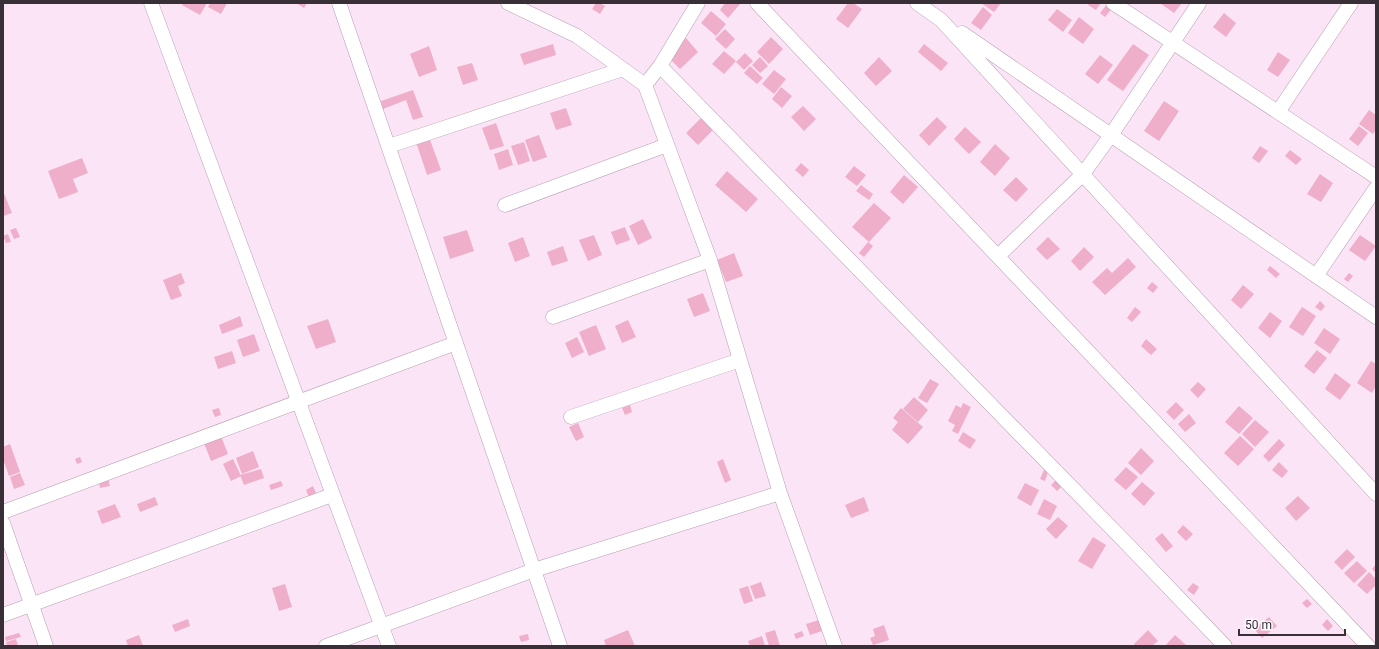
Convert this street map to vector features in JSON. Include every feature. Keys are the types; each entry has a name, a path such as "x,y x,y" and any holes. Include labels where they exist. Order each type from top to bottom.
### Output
{"street":[{"path":"151,3 389,646"},
{"path":"339,3 560,646"},
{"path":"508,3 577,36 645,85 710,260 780,493 835,646"},
{"path":"645,85 660,66 698,3"},
{"path":"757,3 1368,646"},
{"path":"917,3 1376,316"},
{"path":"1113,3 1376,177"},
{"path":"998,256 1083,174 1111,135 1199,3"},
{"path":"1278,112 1351,3"},
{"path":"942,20 1376,494"},
{"path":"660,66 1124,540 1225,646"},
{"path":"389,146 623,69"},
{"path":"505,206 667,145"},
{"path":"1316,276 1376,188"},
{"path":"553,317 710,260"},
{"path":"3,512 456,343"},
{"path":"571,417 740,360"},
{"path":"326,646 534,570 780,493"},
{"path":"3,615 332,495"},
{"path":"3,522 46,646"}],"building":[{"path":"183,3 207,3 200,15 182,5"},
{"path":"210,3 227,3 221,14 208,7"},
{"path":"296,3 307,3 304,8"},
{"path":"596,3 600,3 605,6 600,14 592,9"},
{"path":"725,3 740,4 728,18 720,10"},
{"path":"848,3 853,3 862,9 848,28 836,19"},
{"path":"981,3 1001,3 994,12"},
{"path":"1089,3 1101,3 1096,10 1088,5"},
{"path":"1108,3 1113,7 1105,17 1100,13"},
{"path":"1160,3 1182,3 1174,13"},
{"path":"983,7 992,15 981,30 971,23"},
{"path":"1057,9 1072,20 1063,32 1048,20"},
{"path":"711,11 726,24 716,36 701,23"},
{"path":"1224,13 1236,23 1226,37 1213,27"},
{"path":"1079,17 1094,29 1083,44 1068,33"},
{"path":"725,29 735,39 726,49 715,39"},
{"path":"771,37 783,49 769,64 757,52"},
{"path":"686,38 698,52 680,69 667,56"},
{"path":"553,44 556,55 524,65 520,54"},
{"path":"924,44 948,63 941,71 918,52"},
{"path":"1133,44 1149,55 1123,91 1107,80"},
{"path":"429,46 437,70 419,77 410,54"},
{"path":"724,51 736,61 724,74 712,64"},
{"path":"1278,52 1290,60 1278,77 1267,70"},
{"path":"745,53 753,61 744,70 736,62"},
{"path":"1100,55 1113,65 1098,84 1085,74"},
{"path":"760,57 768,66 760,73 752,65"},
{"path":"879,57 892,71 876,86 864,73"},
{"path":"472,63 478,80 463,85 457,67"},
{"path":"750,66 763,78 757,84 744,73"},
{"path":"774,70 786,79 774,94 762,84"},
{"path":"781,87 792,96 782,108 772,99"},
{"path":"413,90 423,117 413,120 406,100 383,109 381,101"},
{"path":"1164,101 1179,111 1159,141 1144,131"},
{"path":"803,106 816,119 804,131 791,117"},
{"path":"566,108 572,125 556,130 550,113"},
{"path":"1369,110 1376,115 1376,129 1373,134 1359,124"},
{"path":"937,117 947,127 929,146 919,135"},
{"path":"701,118 713,130 698,145 686,133"},
{"path":"496,123 504,146 490,150 482,128"},
{"path":"1359,126 1368,133 1358,146 1349,139"},
{"path":"965,127 981,142 969,154 954,139"},
{"path":"539,135 547,157 533,162 525,140"},
{"path":"429,137 441,170 427,175 416,142"},
{"path":"524,142 530,161 518,165 511,146"},
{"path":"995,144 1010,158 995,176 980,162"},
{"path":"1260,146 1268,151 1259,163 1252,158"},
{"path":"508,149 513,165 499,170 494,154"},
{"path":"1290,150 1302,159 1296,165 1285,156"},
{"path":"82,158 88,173 73,179 78,192 59,199 48,171"},
{"path":"801,163 809,170 803,177 795,170"},
{"path":"854,166 866,175 857,186 845,177"},
{"path":"727,171 758,199 746,212 715,185"},
{"path":"1320,174 1333,183 1321,202 1307,194"},
{"path":"904,175 918,187 903,204 890,192"},
{"path":"1016,177 1028,189 1016,202 1003,190"},
{"path":"861,185 873,194 869,200 856,191"},
{"path":"3,191 12,213 3,216"},
{"path":"874,203 891,218 869,242 852,227"},
{"path":"643,219 652,238 638,245 629,226"},
{"path":"625,227 630,240 616,245 611,232"},
{"path":"16,228 20,237 14,239 10,230"},
{"path":"467,230 474,251 450,259 443,237"},
{"path":"8,234 11,242 6,243 3,236"},
{"path":"594,235 602,255 588,261 579,240"},
{"path":"1360,235 1376,246 1365,261 1349,250"},
{"path":"523,237 530,256 515,262 508,243"},
{"path":"1048,237 1060,249 1047,260 1036,249"},
{"path":"868,242 873,246 864,257 859,253"},
{"path":"563,246 568,261 552,266 547,252"},
{"path":"1084,247 1094,257 1080,271 1071,261"},
{"path":"734,253 743,276 726,282 717,260"},
{"path":"1128,258 1136,267 1105,295 1092,282 1107,268 1112,273"},
{"path":"1270,266 1280,274 1276,278 1267,270"},
{"path":"181,273 185,283 178,286 182,296 171,300 163,280"},
{"path":"1349,273 1353,276 1348,282 1344,279"},
{"path":"1152,282 1158,287 1153,293 1147,288"},
{"path":"1243,285 1254,294 1241,309 1231,300"},
{"path":"703,293 710,311 694,317 687,299"},
{"path":"1320,301 1325,306 1321,311 1315,307"},
{"path":"1135,307 1141,312 1132,322 1127,318"},
{"path":"1302,307 1316,316 1303,336 1289,327"},
{"path":"1270,312 1282,321 1270,338 1258,328"},
{"path":"240,316 243,326 222,334 219,325"},
{"path":"328,319 336,342 316,349 307,326"},
{"path":"628,320 636,337 622,343 615,326"},
{"path":"596,325 606,349 589,356 579,332"},
{"path":"1324,328 1340,339 1330,354 1314,343"},
{"path":"254,334 260,351 243,357 237,340"},
{"path":"577,337 584,352 572,358 565,343"},
{"path":"1146,339 1157,349 1151,355 1141,346"},
{"path":"1317,350 1327,358 1314,374 1304,366"},
{"path":"232,351 236,363 218,369 214,357"},
{"path":"1371,361 1376,364 1376,386 1372,393 1357,383"},
{"path":"1335,373 1351,385 1340,400 1325,389"},
{"path":"930,379 939,384 927,403 918,398"},
{"path":"1198,382 1206,389 1198,398 1190,390"},
{"path":"914,397 928,410 918,422 903,409"},
{"path":"1176,402 1184,410 1174,420 1166,412"},
{"path":"963,403 971,407 958,434 952,431 955,425 948,421 956,405 961,408"},
{"path":"630,405 632,412 625,415 622,408"},
{"path":"1239,406 1253,418 1239,434 1225,422"},
{"path":"219,408 221,415 215,417 212,410"},
{"path":"901,408 923,427 908,444 892,430 898,422 893,418"},
{"path":"1189,414 1196,423 1185,432 1178,424"},
{"path":"1255,420 1269,432 1255,447 1242,434"},
{"path":"578,423 584,437 576,441 569,427"},
{"path":"963,432 976,440 970,449 958,441"},
{"path":"221,436 228,454 211,461 204,443"},
{"path":"1240,436 1254,449 1238,466 1224,453"},
{"path":"1279,439 1285,445 1269,462 1263,456"},
{"path":"10,444 20,472 9,476 3,459 3,447"},
{"path":"1141,448 1154,461 1141,475 1128,463"},
{"path":"253,451 259,467 242,474 236,458"},
{"path":"80,457 82,462 77,464 75,459"},
{"path":"233,459 241,476 231,481 223,464"},
{"path":"723,459 731,480 725,483 717,462"},
{"path":"1279,462 1288,471 1282,478 1272,470"},
{"path":"1126,467 1138,477 1126,490 1114,480"},
{"path":"261,469 264,478 244,485 240,475"},
{"path":"1044,470 1048,472 1045,481 1040,479"},
{"path":"20,473 25,485 14,489 10,477"},
{"path":"108,478 110,486 100,488 99,481"},
{"path":"1058,478 1064,484 1057,491 1051,485"},
{"path":"281,481 283,486 271,490 269,485"},
{"path":"1142,482 1155,493 1144,506 1131,494"},
{"path":"1025,483 1039,490 1031,506 1017,498"},
{"path":"313,486 316,493 309,497 306,490"},
{"path":"1298,496 1310,508 1296,521 1285,508"},
{"path":"155,497 158,505 140,512 137,504"},
{"path":"864,497 869,511 851,518 845,505"},
{"path":"1044,499 1057,506 1050,520 1037,514"},
{"path":"115,504 121,517 102,524 97,511"},
{"path":"1058,517 1068,526 1056,539 1046,529"},
{"path":"1183,525 1193,534 1186,541 1177,532"},
{"path":"1162,533 1173,546 1166,552 1155,539"},
{"path":"1093,537 1106,545 1092,569 1078,561"},
{"path":"1347,549 1355,557 1342,570 1334,562"},
{"path":"1357,561 1367,571 1354,583 1344,573"},
{"path":"1376,564 1376,573 1372,569"},
{"path":"1369,572 1376,579 1376,585 1367,594 1357,585"},
{"path":"761,582 766,596 755,599 750,586"},
{"path":"1193,583 1199,587 1194,595 1187,590"},
{"path":"285,584 292,607 279,611 272,588"},
{"path":"748,586 753,601 744,604 739,589"},
{"path":"1307,599 1312,604 1307,608 1302,603"},
{"path":"1269,617 1277,626 1262,638 1254,629"},
{"path":"188,619 190,626 175,632 172,625"},
{"path":"1327,619 1333,626 1328,631 1322,625"},
{"path":"819,620 822,631 810,635 806,624"},
{"path":"884,625 889,640 873,645 870,638 875,636 873,629"},
{"path":"628,630 635,646 606,646 604,640"},
{"path":"775,630 780,646 769,646 765,633"},
{"path":"1148,630 1158,641 1152,646 1136,646 1134,644"},
{"path":"802,631 804,636 796,639 794,634"},
{"path":"19,633 21,637 6,641 5,637"},
{"path":"528,634 529,640 521,642 519,636"},
{"path":"139,635 143,646 128,646 126,640"},
{"path":"1175,635 1187,646 1165,646"},
{"path":"762,636 765,646 750,646 748,641"},
{"path":"16,639 18,646 7,646 6,642"}]}
